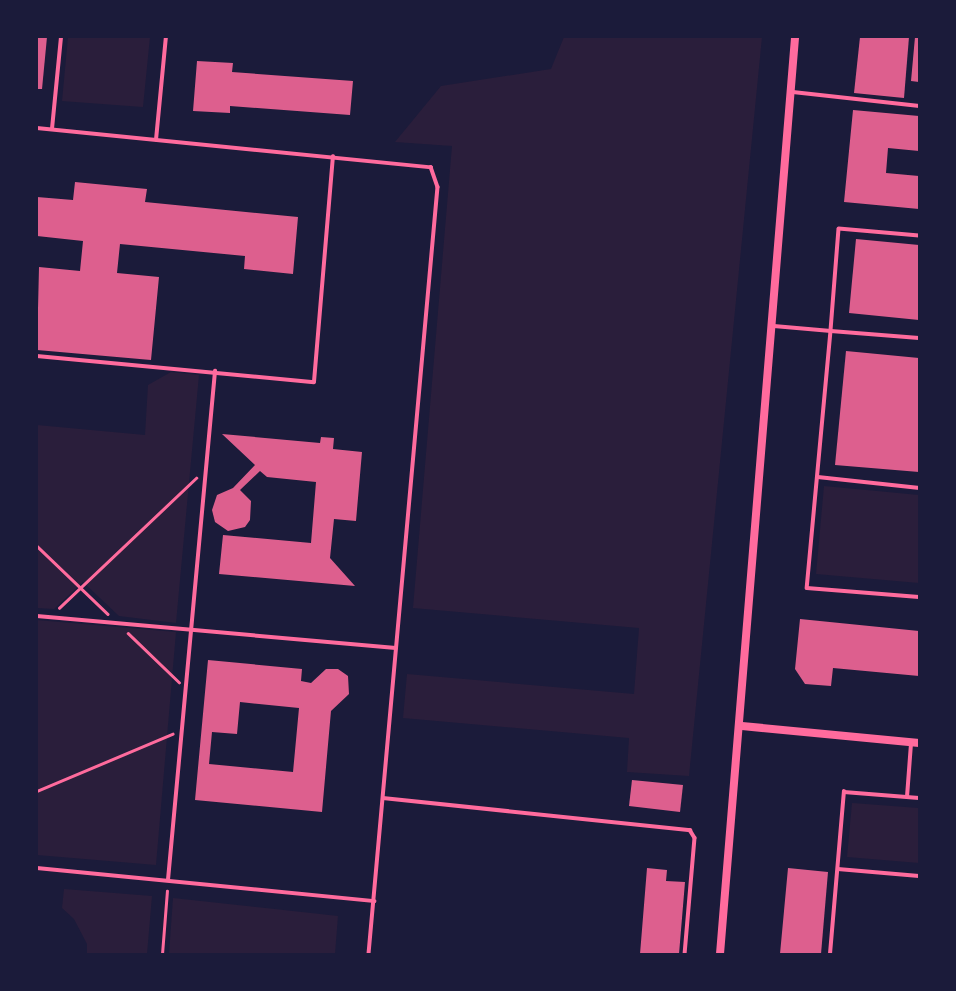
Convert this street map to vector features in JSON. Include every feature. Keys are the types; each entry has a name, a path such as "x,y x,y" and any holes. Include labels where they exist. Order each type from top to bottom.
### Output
{"street":[{"path":"720,954 743,726 795,37"},
{"path":"743,726 915,742"}],"lane":[{"path":"52,130 61,37"},
{"path":"156,140 166,37"},
{"path":"791,92 919,106"},
{"path":"37,128 431,167 438,187 369,954"},
{"path":"37,356 314,382 334,157"},
{"path":"919,236 839,229 807,588 919,597"},
{"path":"773,326 919,338"},
{"path":"168,880 215,371"},
{"path":"818,477 919,488"},
{"path":"37,616 397,648"},
{"path":"907,797 915,742"},
{"path":"830,954 844,792 919,799"},
{"path":"383,798 690,830 695,838 685,954"},
{"path":"37,868 374,901"},
{"path":"837,869 919,876"}],"path":[{"path":"49,617 206,468"},
{"path":"37,546 185,688"},
{"path":"37,792 181,730"},
{"path":"162,954 168,880"}],"shaded area":[{"path":"68,37 150,37 143,107 62,101"},
{"path":"564,37 762,37 689,776 627,772 629,738 403,718 407,674 634,694 639,628 413,608 452,146 395,142 441,86 551,69"},
{"path":"171,372 199,375 176,623 119,616 83,582 54,609 37,608 37,425 145,435 148,385"},
{"path":"824,486 919,495 919,583 816,574"},
{"path":"37,620 176,632 156,865 37,855"},
{"path":"852,803 919,808 919,863 847,857"},
{"path":"64,889 152,896 147,954 87,954 87,944 74,919 62,908"},
{"path":"173,898 338,916 335,954 169,954"}],"building":[{"path":"37,37 47,37 42,89 37,89"},
{"path":"860,37 909,37 904,98 854,93"},
{"path":"915,37 919,37 919,82 911,81"},
{"path":"197,61 233,63 232,72 353,81 350,115 230,106 230,113 193,111"},
{"path":"853,110 919,116 919,151 888,148 886,173 919,176 919,209 844,202"},
{"path":"75,182 147,189 145,202 298,217 293,274 244,269 245,256 120,244 117,273 159,277 151,360 37,350 39,267 80,271 83,241 37,236 37,197 73,200"},
{"path":"856,239 919,245 919,320 849,313"},
{"path":"846,351 919,358 919,472 835,465"},
{"path":"222,434 320,443 321,437 334,438 333,449 362,452 356,521 334,519 330,558 355,586 219,574 223,535 311,543 316,482 267,477 260,471 240,490 251,501 250,520 245,527 228,531 215,522 212,510 217,495 233,488 255,465"},
{"path":"800,619 919,631 919,676 833,668 831,686 805,684 795,669"},
{"path":"208,660 302,669 301,681 311,683 326,669 338,669 348,676 349,694 331,711 322,812 195,800","holes":["240,702 299,708 293,772 209,764 212,732 237,734"]},
{"path":"632,780 683,785 680,812 629,806"},
{"path":"647,868 667,870 666,881 685,882 679,954 640,954"},
{"path":"788,868 828,872 821,954 780,954"}]}
